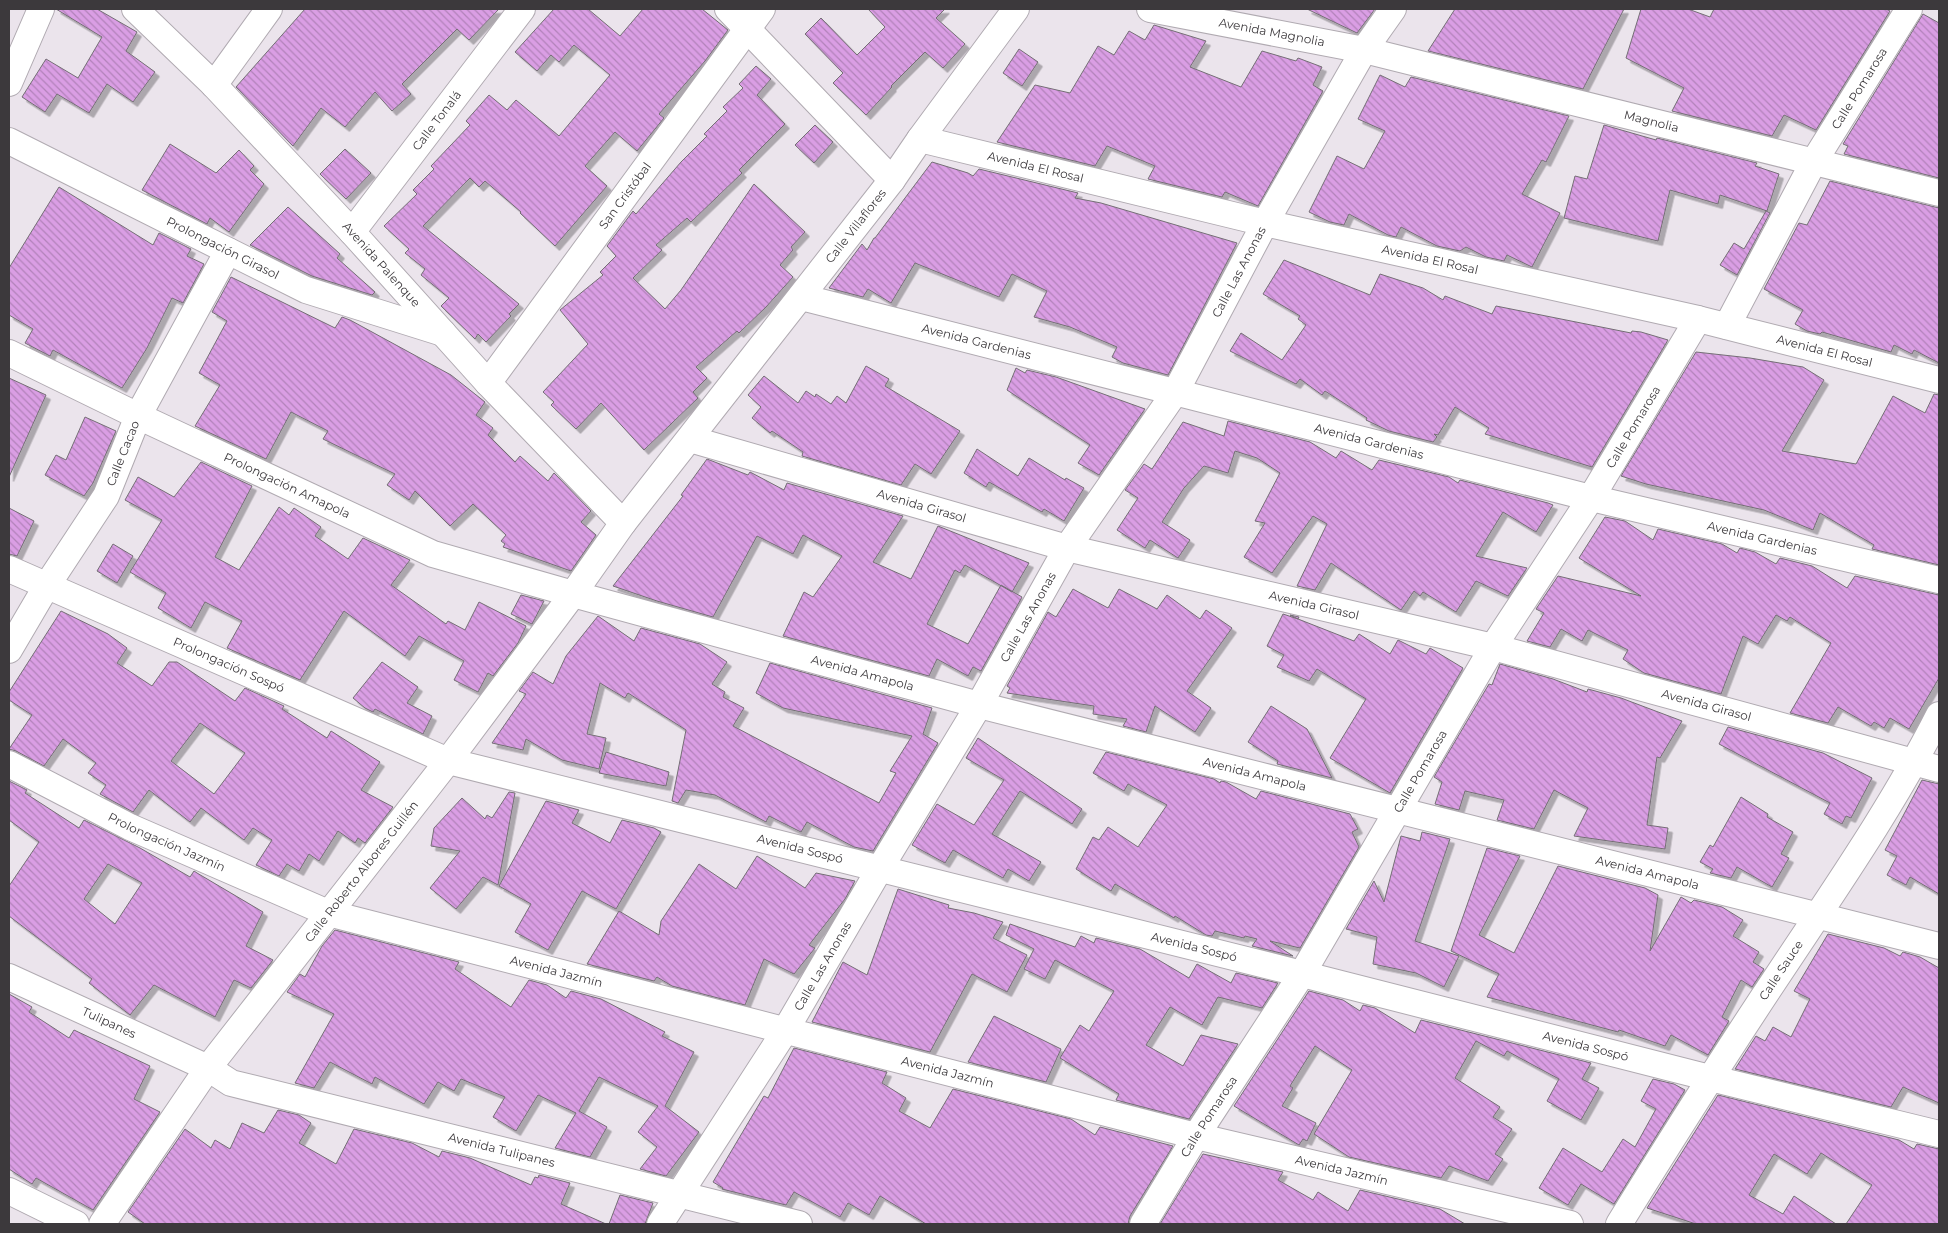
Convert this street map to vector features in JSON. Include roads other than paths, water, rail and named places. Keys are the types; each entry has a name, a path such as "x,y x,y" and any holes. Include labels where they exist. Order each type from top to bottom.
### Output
{"street":[{"path":"9,82 41,9"},
{"name":"Avenida Palenque","path":"135,9 214,85 352,232 488,382 624,523"},
{"path":"214,85 269,9"},
{"name":"Calle Tonalá","path":"352,232 522,9"},
{"path":"728,9 755,19 892,180"},
{"name":"Calle Villaflores","path":"624,523 892,180 1016,9"},
{"name":"Avenida Magnolia","path":"1150,9 1364,50"},
{"name":"Calle Las Anonas","path":"660,1224 785,1031 879,870 979,705 1067,548 1176,391 1266,223 1364,50 1393,9"},
{"name":"Calle Pomarosa","path":"1727,326 1813,163 1909,9"},
{"name":"San Cristóbal","path":"488,382 755,19"},
{"name":"Magnolia","path":"1364,50 1939,193"},
{"name":"Avenida El Rosal","path":"920,139 1266,223 1698,319 1939,380"},
{"name":"Prolongación Girasol","path":"9,141 306,290 444,334"},
{"name":"Calle Cacao","path":"9,650 46,587 106,496 138,416 228,251"},
{"name":"Avenida Gardenias","path":"801,297 1590,498 1939,580"},
{"name":"Calle Pomarosa","path":"1143,1224 1196,1136 1302,974 1493,647 1590,498 1698,319"},
{"name":"Prolongación Amapola","path":"9,353 138,416 433,554 573,594"},
{"name":"Avenida Girasol","path":"690,439 1067,548 1493,647 1927,766"},
{"name":"Calle Roberto Albores Guillén","path":"102,1224 208,1068 448,761 624,523"},
{"name":"Prolongación Sospó","path":"9,569 46,587 448,761"},
{"name":"Avenida Amapola","path":"573,594 979,705 1939,946"},
{"name":"Calle Sauce","path":"1619,1224 1710,1078 1817,916 1927,766 1939,715"},
{"name":"Avenida Sospó","path":"448,761 1939,1134"},
{"name":"Prolongación Jazmín","path":"9,764 130,827 328,913"},
{"name":"Avenida Jazmín","path":"328,913 1196,1136 1570,1224"},
{"name":"Tulipanes","path":"9,977 208,1068"},
{"name":"Avenida Tulipanes","path":"208,1068 231,1082 799,1224"},
{"path":"9,1191 76,1224"}]}
